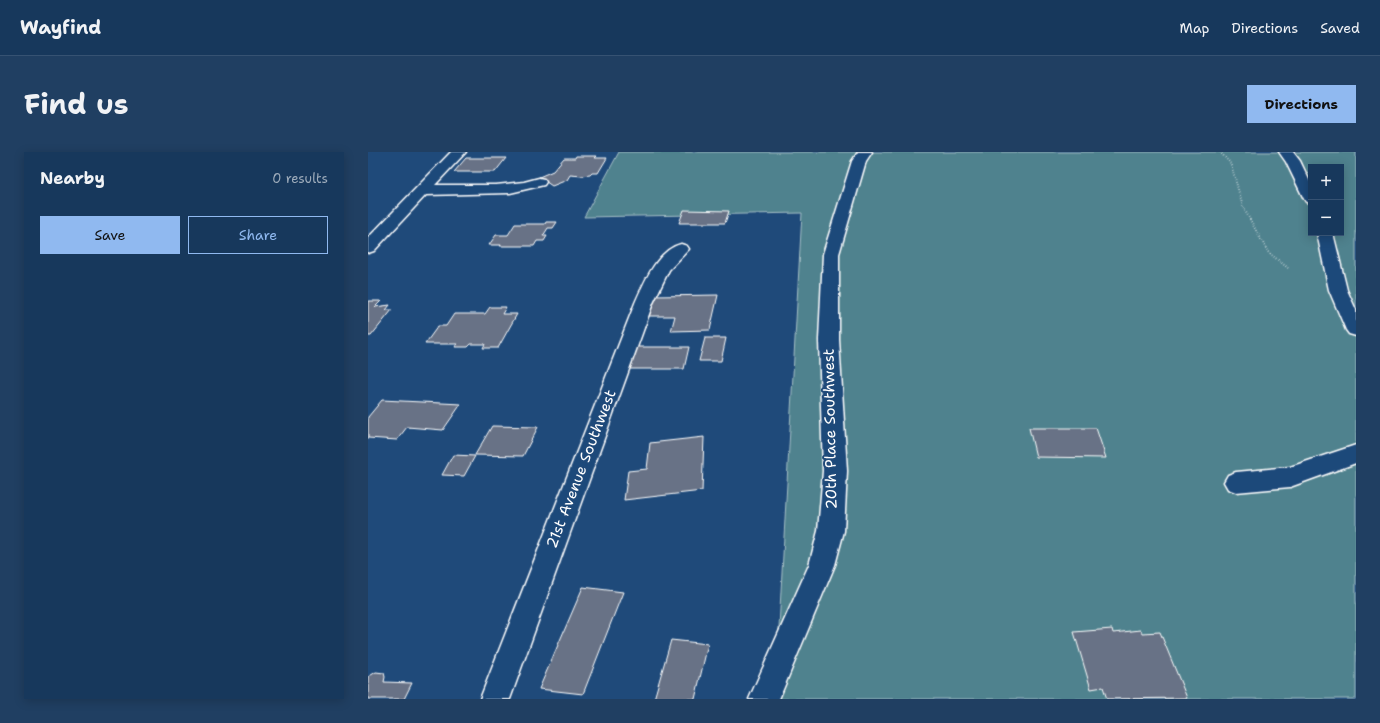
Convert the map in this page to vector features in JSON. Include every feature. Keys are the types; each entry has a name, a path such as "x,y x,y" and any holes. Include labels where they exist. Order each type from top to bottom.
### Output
{"street":[{"path":"368,248 374,234 422,191 458,152"},
{"name":"20th Place Southwest","path":"764,699 822,565 832,531 835,471 829,340 831,254 859,161 866,152"},
{"path":"1286,152 1293,161 1308,193"},
{"path":"422,191 508,189 539,182"},
{"path":"1327,236 1338,290 1356,330"},
{"name":"21st Avenue Southwest","path":"495,699 644,303 662,266 670,257 681,249"},
{"path":"1236,482 1290,477 1356,454"}],"path":[{"path":"1220,152 1231,164 1243,207 1268,252 1288,268"}],"green space":[{"path":"619,152 1356,152 1356,699 775,699 802,213 584,217"}],"building":[{"path":"576,156 597,156 595,158 607,158 598,173 582,176 570,175 567,180 552,186 539,177 553,171 564,158 575,158"},
{"path":"466,158 506,158 495,172 454,172"},
{"path":"684,210 729,211 725,223 679,223"},
{"path":"546,222 557,222 553,228 548,228 543,236 547,236 544,241 537,241 534,246 489,245 496,235 508,235 515,224 545,224"},
{"path":"718,295 710,330 671,331 675,316 649,316 656,296"},
{"path":"368,301 381,301 375,307 390,305 386,310 392,310 371,336 368,336"},
{"path":"490,307 506,307 502,314 517,314 498,348 483,348 485,344 471,344 468,347 455,347 457,344 425,344 438,326 446,326 454,314 485,314"},
{"path":"705,338 726,338 721,361 699,361"},
{"path":"637,347 689,347 684,369 630,369"},
{"path":"382,400 461,404 443,430 407,427 397,440 368,438 368,417"},
{"path":"492,426 538,427 523,456 475,455"},
{"path":"1029,428 1096,428 1106,458 1036,457"},
{"path":"704,437 702,491 624,500 628,471 647,469 650,443"},
{"path":"453,455 475,456 464,476 442,475"},
{"path":"583,587 623,592 583,694 539,689"},
{"path":"1112,629 1113,633 1141,630 1142,633 1160,632 1187,698 1107,699 1103,687 1091,689 1074,632"},
{"path":"671,640 708,644 695,699 654,699"},
{"path":"376,672 384,673 384,682 412,683 404,699 368,699 368,677"}]}
